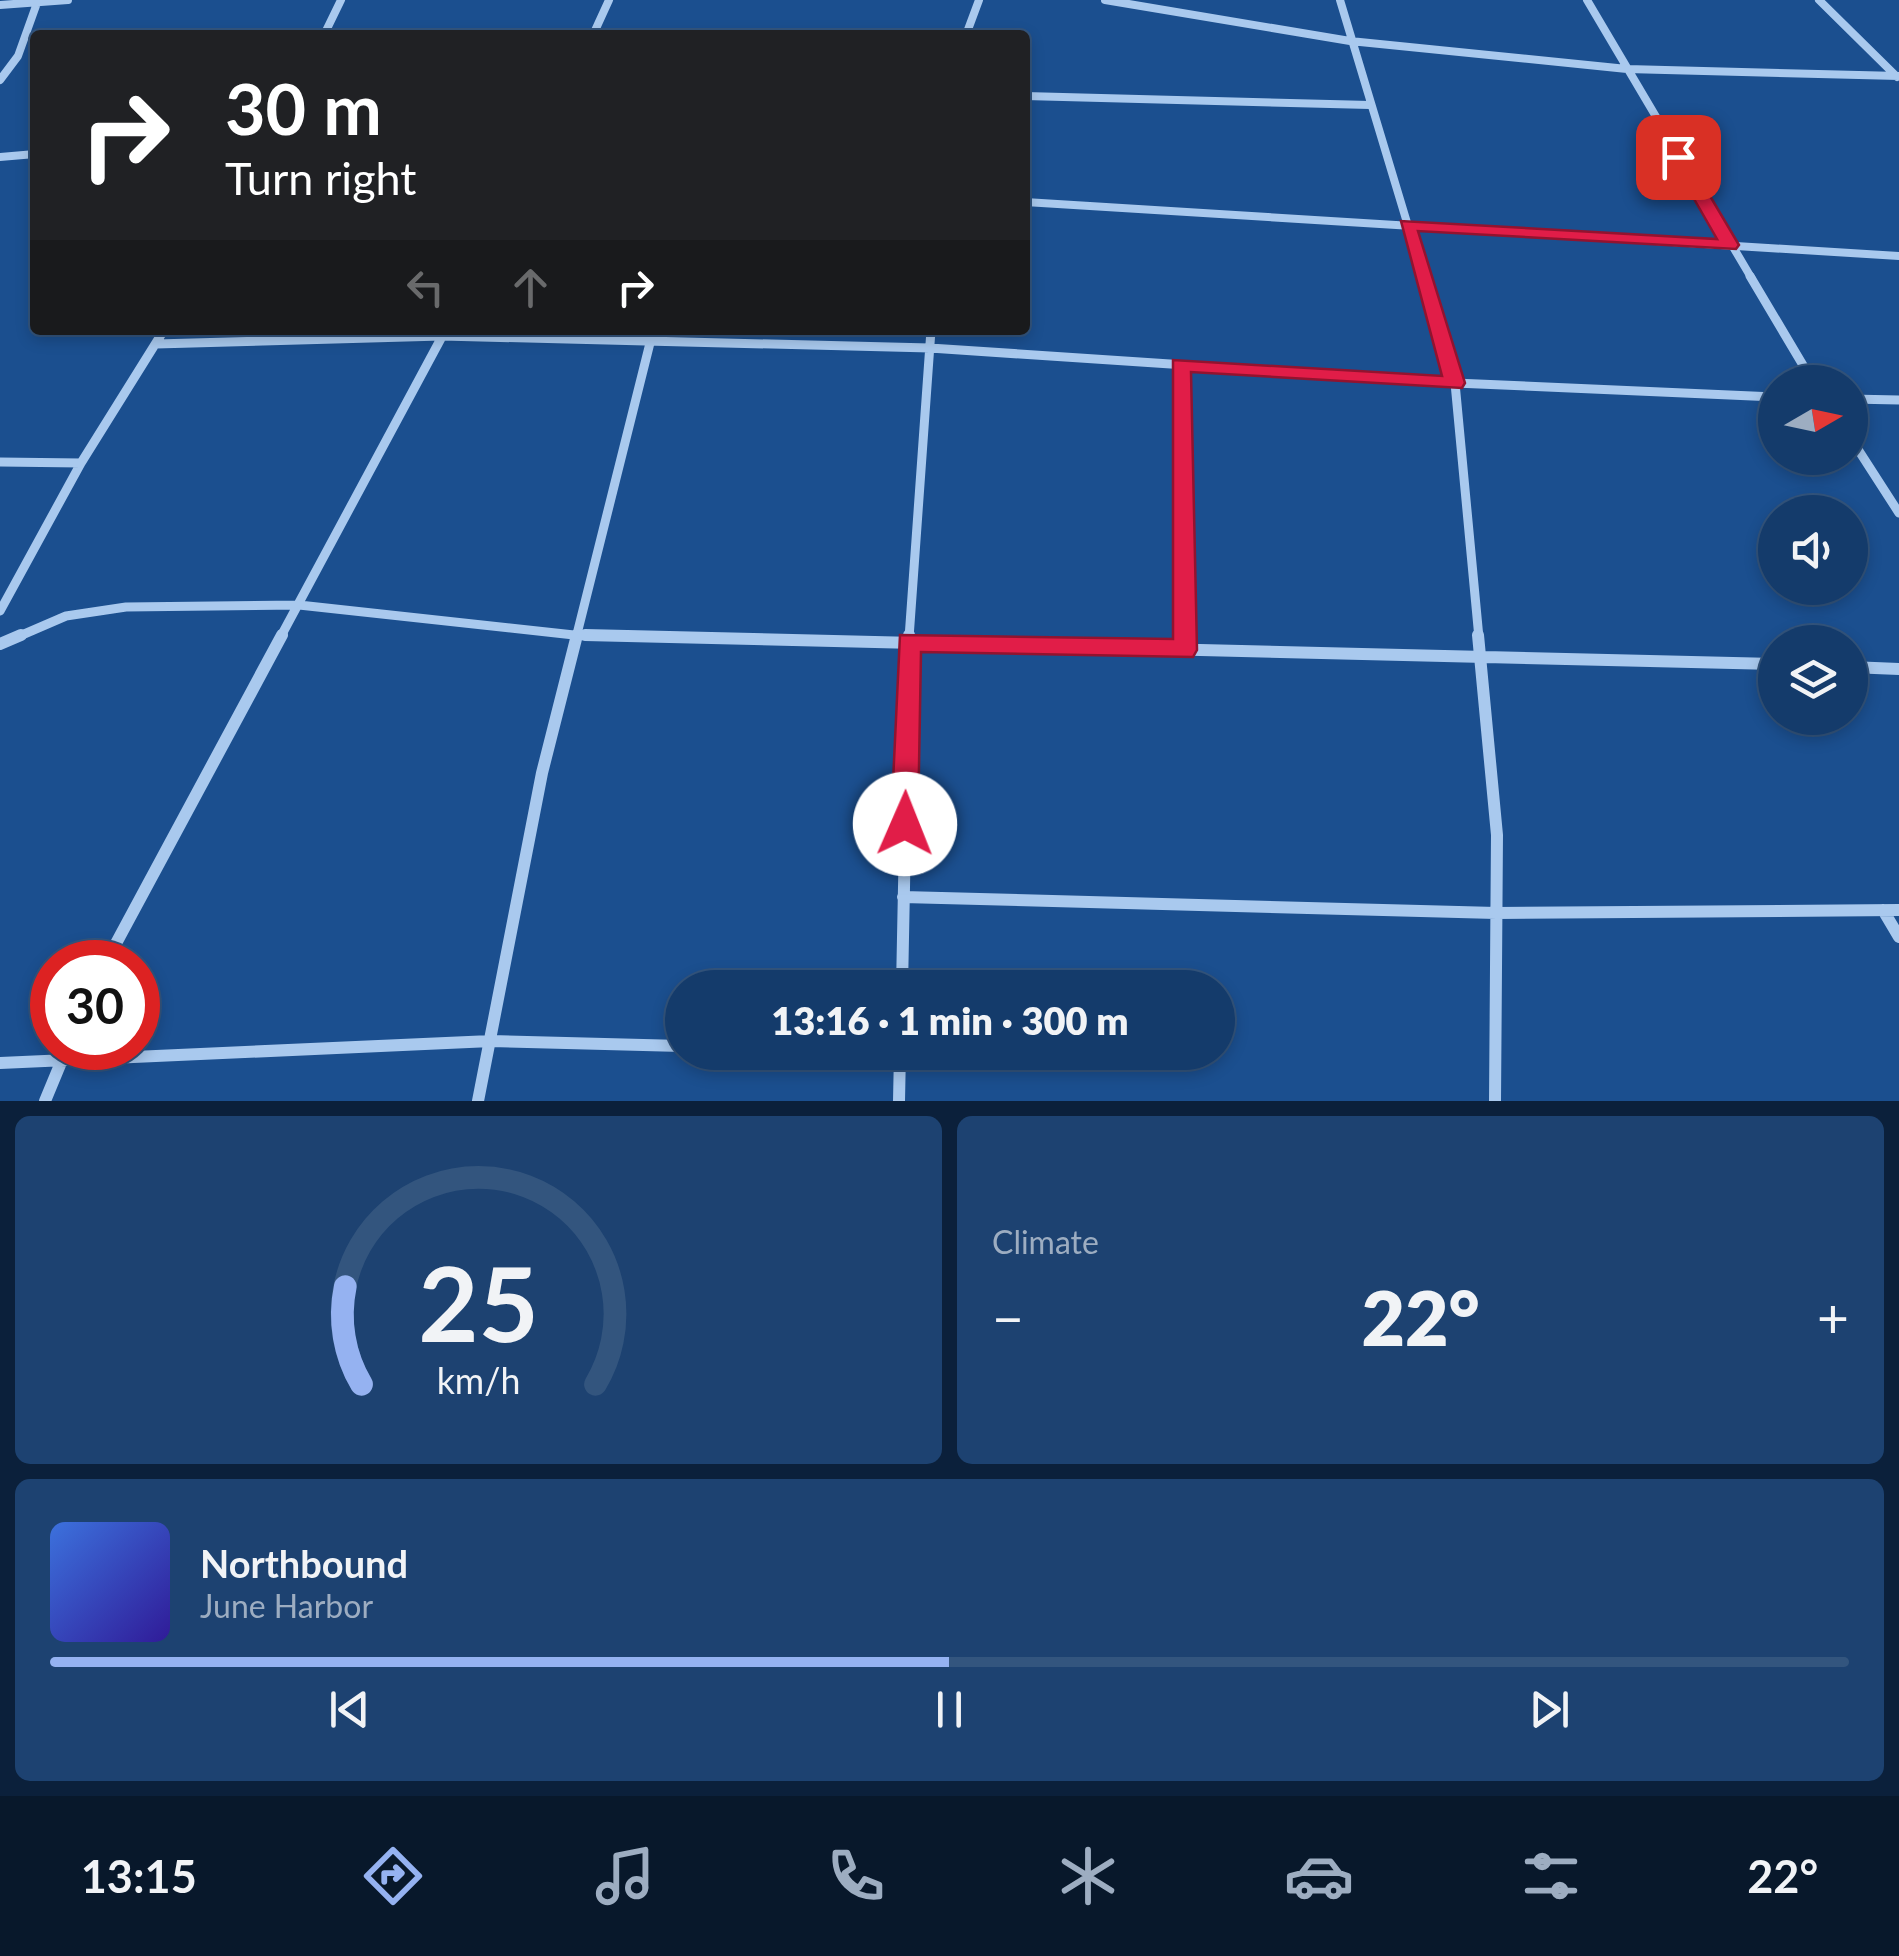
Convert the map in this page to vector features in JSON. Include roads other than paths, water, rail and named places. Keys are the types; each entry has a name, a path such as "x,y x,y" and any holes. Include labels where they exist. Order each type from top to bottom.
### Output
{"street":[{"path":"0,5 68,0"},
{"path":"326,30 341,0"},
{"path":"596,30 609,0"},
{"path":"968,30 979,0"},
{"path":"1105,0 1350,41 1627,69 1898,77"},
{"path":"1340,0 1455,383 1497,836 1494,1101"},
{"path":"1587,0 1804,365"},
{"path":"1820,0 1898,77"},
{"path":"0,80 18,56 37,3"},
{"path":"1030,96 1370,105"},
{"path":"0,157 30,154"},
{"path":"1030,202 1899,256"},
{"path":"0,611 81,463 161,335"},
{"path":"156,344 392,335"},
{"path":"118,940 443,335"},
{"path":"503,335 930,348 1455,383 1758,396"},
{"path":"902,970 909,642 931,335"},
{"path":"478,1101 542,773 651,340"},
{"path":"1180,365 1185,650"},
{"path":"1868,399 1899,400"},
{"path":"0,462 81,463"},
{"path":"1868,465 1899,512"},
{"path":"0,644 66,616 126,607 299,605 574,635 1758,663"},
{"path":"1868,667 1899,668"},
{"path":"903,897 1496,912 1899,910"},
{"path":"1883,910 1899,937"},
{"path":"160,1051 491,1042 665,1046"},
{"path":"0,1062 30,1058"},
{"path":"46,1101 59,1070"},
{"path":"900,1070 900,1101"}]}
